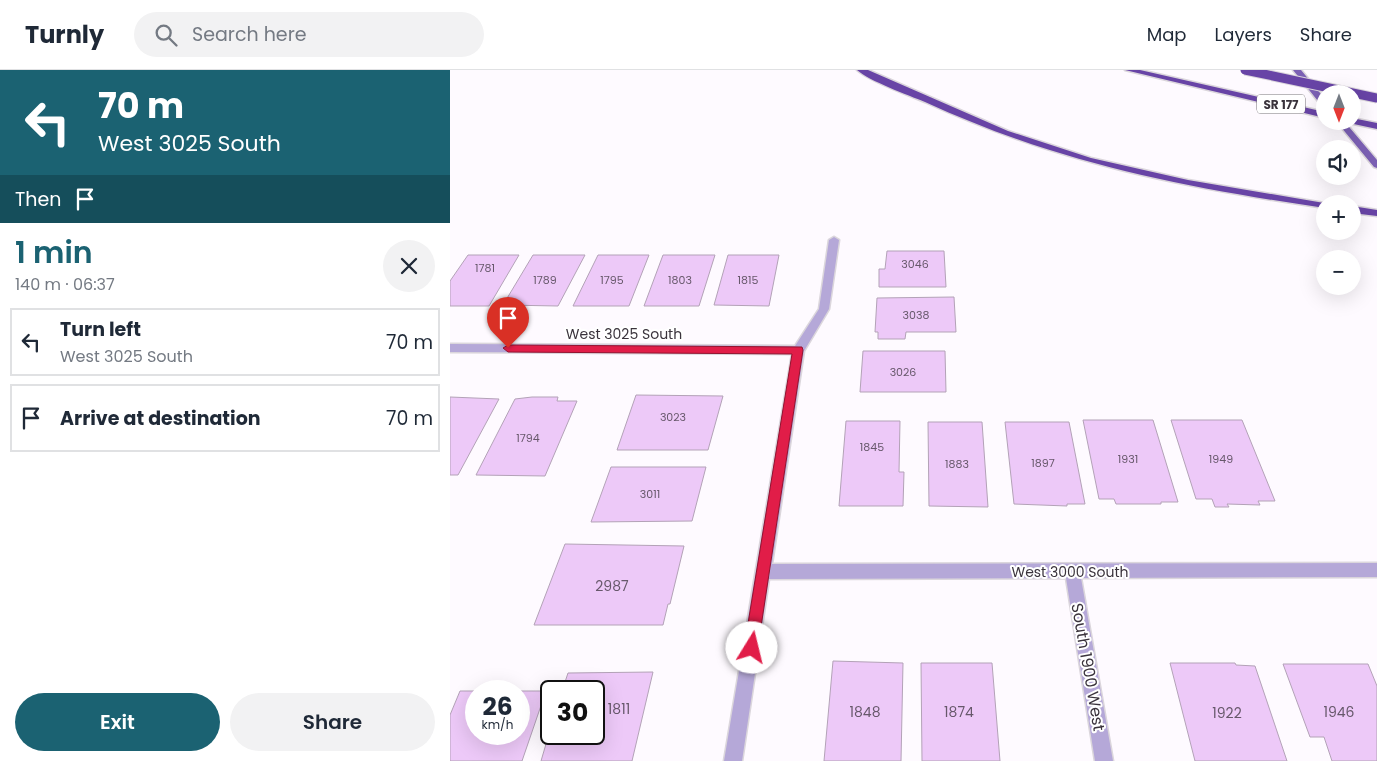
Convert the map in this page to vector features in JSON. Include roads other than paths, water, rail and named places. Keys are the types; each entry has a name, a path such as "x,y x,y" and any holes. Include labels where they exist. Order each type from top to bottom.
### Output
{"highway":[{"path":"861,70 988,127 1093,162 1208,188 1316,204"},
{"name":"SR 177","path":"1129,70 1316,112"},
{"name":"SR 177","path":"1245,70 1377,98"},
{"path":"1361,123 1377,126"},
{"path":"1361,210 1377,213"}],"main road":[{"path":"1297,70 1316,93"},
{"path":"1348,130 1377,165"}],"street":[{"path":"733,761 798,350 824,309 834,240"},
{"name":"West 3025 South","path":"450,348 798,350"},
{"name":"West 3000 South","path":"764,572 1377,570"},
{"name":"South 1900 West","path":"1072,572 1104,761"}]}
